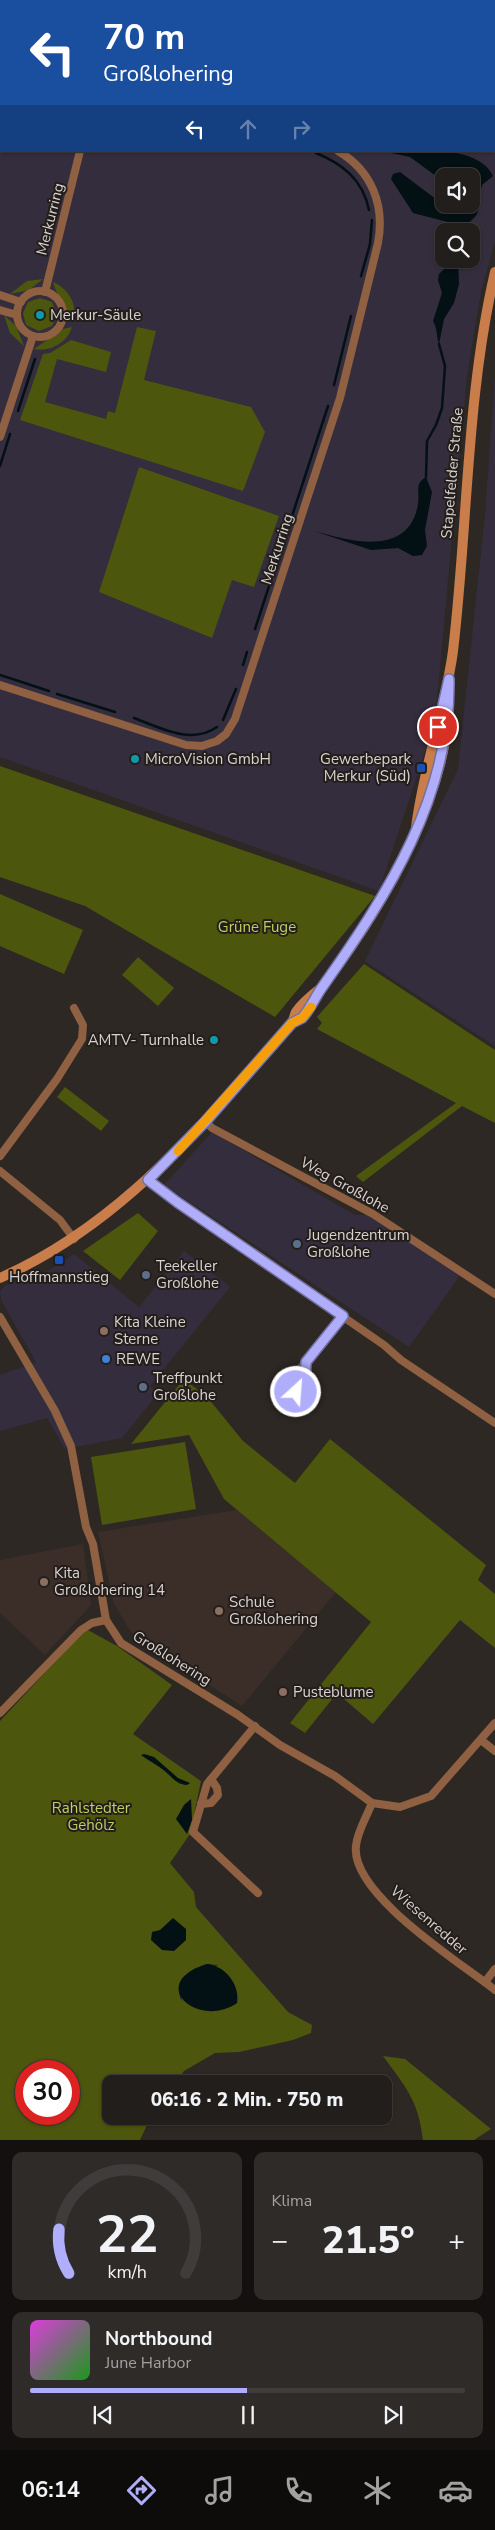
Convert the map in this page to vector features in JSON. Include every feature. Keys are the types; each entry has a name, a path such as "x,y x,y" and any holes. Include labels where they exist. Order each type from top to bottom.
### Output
{"street":[{"name":"Merkurring","path":"44,292 80,152"},
{"name":"Merkurring","path":"0,685 186,744 202,746 213,743 230,729 260,646 335,414 378,243 381,215 372,186 356,164 339,152"},
{"name":"Stapelfelder Straße","path":"0,1278 38,1260 74,1238 148,1180 205,1122 292,1023 301,1006 321,988 378,906 416,828 443,755 449,711 449,679 473,401 482,336 495,272"},
{"path":"44,292 52,295 59,303 62,310 61,321 58,328 49,335 33,336 21,327 17,315 21,302 30,294 44,292"},
{"path":"0,295 21,302"},
{"path":"0,310 17,315"},
{"path":"0,437 33,336"},
{"name":"Stapelfelder Straße","path":"416,828 420,798 449,679"},
{"path":"0,1156 57,1079 82,1040 83,1025 74,1008"},
{"name":"Weg Großlohe","path":"205,1122 212,1128 373,1214 495,1294"},
{"path":"0,1171 60,1220 74,1238"},
{"path":"148,1180 343,1316 401,1360 495,1423"},
{"path":"306,1362 343,1316"},
{"name":"Großlohering","path":"0,1317 55,1411 71,1446 86,1527 93,1544 106,1620 121,1643 254,1726 280,1745 335,1776 372,1803 400,1807 431,1796 495,1724"},
{"path":"0,1712 81,1630 92,1623 106,1620"},
{"path":"254,1726 207,1784 193,1832 258,1893"},
{"path":"481,1740 495,1751"},
{"path":"202,1804 211,1804 217,1798 217,1788 211,1779"},
{"name":"Wiesenredder","path":"372,1803 356,1846 360,1865 370,1885 384,1902 403,1918 466,1970 495,1990"},
{"path":"485,1982 495,1970"}],"shaded area":[{"path":"0,152 495,152 495,241 481,292 467,375 435,721 379,891 0,757"},
{"path":"387,152 448,152 459,154 474,158 485,165 493,176 482,185 480,200 480,168 435,168 435,175 410,157"},
{"path":"400,172 435,198 435,213 477,213 475,217 468,223 451,223 413,213 391,179 393,174"},
{"path":"445,268 458,268 459,284 454,303 444,319 439,344 433,321 442,293 438,280 439,274"},
{"path":"495,377 495,1046 365,961 458,769 485,515"},
{"path":"426,477 432,492 425,530 427,546 422,555 413,556 398,548 371,550 314,531 360,541 391,539 403,532 412,521 418,504 419,485"},
{"path":"212,1132 355,1215 372,1215 461,1274 409,1347 164,1185"},
{"path":"184,1251 230,1287 150,1386 158,1393 122,1438 65,1449 47,1418 0,1431 0,1375 36,1362 1,1300 0,1291 6,1285 41,1275 74,1254 139,1307"},
{"name":"Schule Großlohering","path":"237,1510 336,1592 242,1706 139,1640 129,1629 114,1604 98,1532"},
{"name":"Kita Großlohering 14","path":"83,1544 91,1605 45,1655 0,1613 0,1560"},
{"path":"141,1755 154,1757 178,1778 190,1783 187,1785 178,1782 162,1768"},
{"path":"191,1799 192,1820 187,1834 176,1819 184,1805"},
{"path":"173,1918 186,1929 186,1940 174,1951 162,1950 151,1940 152,1932 160,1930"},
{"path":"207,1964 220,1968 230,1977 236,1989 237,2003 222,2010 207,2011 194,2008 184,2001 179,1992 180,1982 189,1972"}],"green space":[{"path":"43,279 29,290 10,294 27,281"},
{"path":"53,282 59,285 71,298 75,315 74,321 68,314"},
{"path":"40,298 52,302 57,314 52,326 39,331 26,325 23,313 28,302"},
{"path":"4,315 16,326 24,346 10,333"},
{"path":"72,327 66,338 52,348 34,349 63,329"},
{"path":"137,327 156,331 144,380 251,407 265,432 243,491 20,420 43,354 50,353 71,340 111,352 106,372 57,359 45,402 106,419 108,411 115,413"},
{"path":"139,467 279,516 254,587 232,580 212,638 99,592"},
{"name":"Grüne Fuge","path":"0,766 375,896 275,1017 85,906 0,877"},
{"path":"0,894 83,930 64,974 0,946"},
{"path":"138,957 174,988 158,1006 122,975"},
{"path":"364,964 495,1050 495,1123 462,1106 363,1182 356,1176 456,1103 317,1029 322,1023 317,1017"},
{"path":"65,1087 109,1121 101,1131 57,1097"},
{"path":"138,1213 158,1231 120,1280 83,1251"},
{"path":"184,1379 208,1398 243,1441 295,1483 330,1439 486,1565 478,1580 495,1594 495,1648 460,1620 373,1724 337,1693 305,1733 290,1723 371,1622 224,1499 189,1435 131,1444"},
{"path":"185,1442 196,1509 102,1525 91,1457"},
{"name":"Rahlstedter Gehölz","path":"86,1629 117,1646 172,1685 133,1734 201,1781 190,1834 170,1863 194,1892 196,1907 288,2012 312,2025 311,2033 293,2040 239,2052 215,2053 184,2071 181,2075 102,2075 102,2125 147,2125 140,2140 0,2140 0,1721","holes":["207,1964 218,1965 181,2000 179,1987 185,1977 195,1969"]},
{"path":"383,2056 405,2059 491,2129 474,2140 423,2140 418,2114 410,2095"}],"waterway":[{"path":"316,153 335,162 350,174 362,190 369,210"},
{"path":"361,276 370,244 372,220"},
{"path":"334,385 351,316"},
{"path":"426,477 427,441 436,425 442,408 445,366 439,344"},
{"path":"18,411 35,359"},
{"path":"255,629 328,406"},
{"path":"0,466 10,434"},
{"path":"243,665 247,652"},
{"path":"0,675 49,691"},
{"path":"223,720 236,689"},
{"path":"57,694 115,712"},
{"path":"134,718 165,730 186,735 197,735 217,727"}],"slow traffic":[{"path":"178,1151 292,1023 302,1018 311,1007"}],"place":[{"name":"Merkur-Säule","path":"40,315"},
{"name":"MicroVision GmbH","path":"135,759"},
{"name":"Gewerbepark Merkur (Süd)","path":"421,768"},
{"name":"AMTV- Turnhalle","path":"214,1040"},
{"name":"Jugendzentrum Großlohe","path":"297,1244"},
{"name":"Hoffmannstieg","path":"59,1260"},
{"name":"Teekeller Großlohe","path":"146,1275"},
{"name":"Kita Kleine Sterne","path":"104,1331"},
{"name":"REWE","path":"106,1359"},
{"name":"Treffpunkt Großlohe","path":"143,1387"},
{"name":"Kita Großlohering 14","path":"44,1582"},
{"name":"Schule Großlohering","path":"219,1611"},
{"name":"Pusteblume","path":"283,1692"}],"route":[{"path":"296,1392 302,1390 305,1386 306,1362 343,1316 148,1180 205,1122 292,1023 302,1018 314,1004 321,988 378,906 410,843 443,755 449,711 449,679 438,727"}]}
